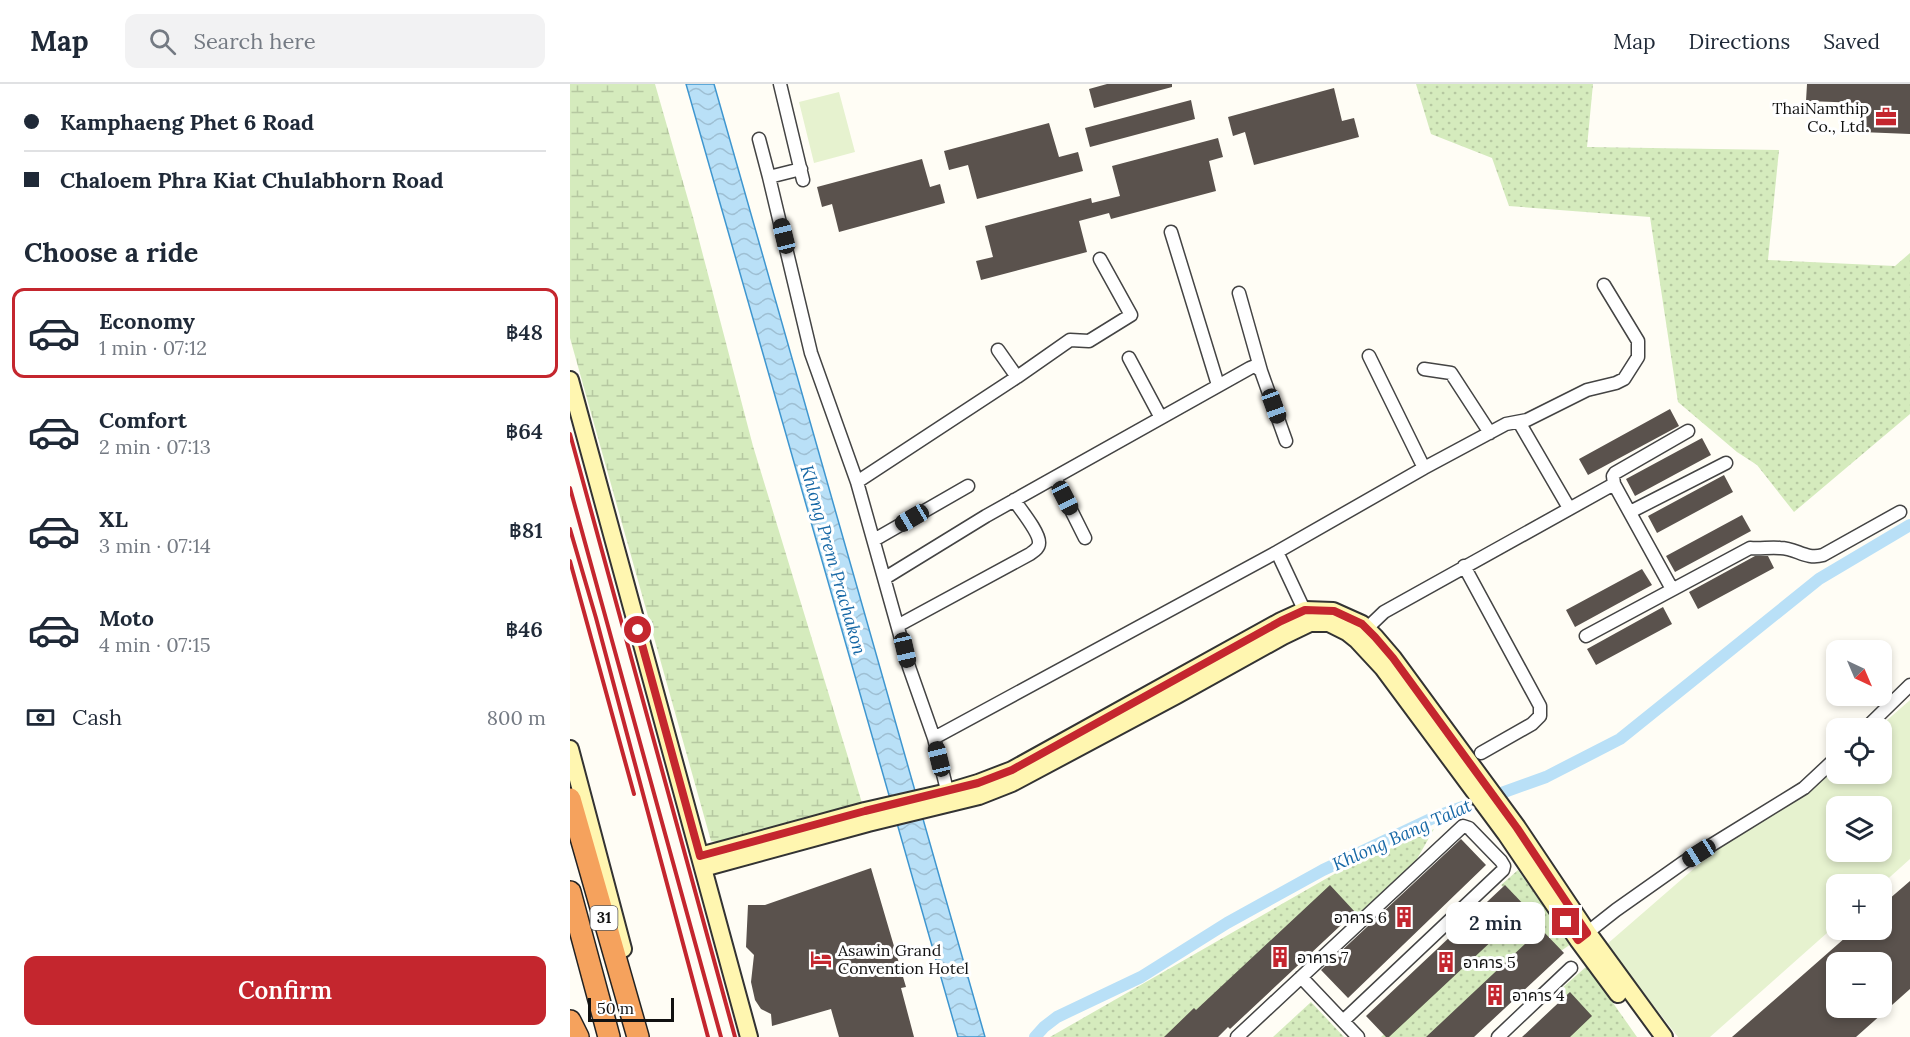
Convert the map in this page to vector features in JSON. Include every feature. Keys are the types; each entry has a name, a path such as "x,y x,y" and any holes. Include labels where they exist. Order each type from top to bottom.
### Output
{"highway":[{"name":"31","path":"570,799 638,1037"},
{"name":"31","path":"570,840 626,1037"},
{"name":"31","path":"570,892 609,1037"},
{"name":"31","path":"570,944 594,1037"},
{"path":"570,1021 578,1037"}],"street":[{"path":"769,177 802,174 780,84"},
{"path":"759,139 811,353 857,482 909,667 934,738 943,799"},
{"path":"1171,232 1218,385"},
{"path":"857,482 1070,340 1089,341 1131,315 1100,259"},
{"path":"934,738 1277,552 1506,424 1543,414 1587,390 1624,379 1638,357 1638,341 1604,285"},
{"path":"1239,293 1261,370 1287,441"},
{"path":"998,351 1017,377"},
{"path":"1369,356 1424,468"},
{"path":"1129,358 1161,418"},
{"path":"885,578 1014,500 1218,385 1250,368 1256,366 1261,370"},
{"path":"1424,369 1450,373 1490,433"},
{"path":"570,380 749,1037"},
{"path":"1519,422 1569,508"},
{"path":"1672,589 1614,484 1613,476 1688,431"},
{"path":"1630,512 1726,462"},
{"path":"1055,478 1085,538"},
{"path":"1361,634 1384,612 1614,484"},
{"path":"874,540 968,486"},
{"path":"899,625 1038,548 1040,544 1036,533 1014,500"},
{"path":"1586,636 1750,548 1780,548 1807,556 1823,555 1900,512"},
{"path":"1277,552 1308,617 1329,623 1347,632 1361,634 1383,668 1458,759 1512,831 1650,1037"},
{"path":"1464,567 1540,706 1540,716 1532,724 1482,753"},
{"path":"701,862 866,817 943,799 980,796 1012,783 1166,701 1283,636 1308,617"},
{"path":"1876,718 1910,685"},
{"name":"31","path":"570,749 646,1037"},
{"path":"1583,936 1684,862 1804,788 1826,767"},
{"path":"1237,1037 1463,826 1469,828 1501,861 1504,866 1503,870 1343,1021"},
{"path":"1583,936 1664,1037"},
{"path":"1498,1037 1571,968"},
{"path":"1301,977 1358,1037"}],"green space":[{"path":"570,84 655,84 693,217 753,446 862,803 720,843 711,841 570,338"},
{"path":"1416,84 1593,84 1587,147 1779,150 1768,260 1895,266 1910,253 1910,414 1794,512 1757,465 1737,452 1678,402 1650,217 1509,206 1492,158 1431,134"},
{"path":"839,92 855,152 814,163 799,102"},
{"path":"1910,700 1910,859 1892,875 1826,874 1826,934 1710,1037 1678,1037 1606,945 1720,846 1826,772 1826,784 1892,784 1892,718 1890,718"},
{"path":"1434,829 1413,866 1346,925 1321,900 1172,1037 1050,1037 1336,873"},
{"path":"1518,870 1571,944 1434,1037 1381,1037 1518,903 1501,885"},
{"path":"1587,966 1637,1037 1562,1037 1585,1015 1561,989"},
{"path":"1311,1002 1344,1037 1273,1037"}],"water":[{"name":"Khlong Prem Prachakon","path":"686,84 714,84 985,1037 958,1037"}],"building":[{"path":"1107,84 1172,84 1172,87 1094,108 1089,89"},
{"name":"ThaiNamthip Co., Ltd.","path":"1807,84 1910,84 1910,134 1861,132 1862,103 1806,101"},
{"path":"1334,88 1342,121 1354,118 1359,137 1254,165 1245,132 1233,136 1228,117"},
{"path":"1191,100 1195,119 1090,147 1085,128"},
{"path":"1049,123 1059,157 1078,152 1083,171 977,199 968,165 949,170 944,151"},
{"path":"1218,138 1223,157 1209,161 1216,191 1111,219 1109,213 1079,221 1087,252 981,280 976,261 993,257 985,226 1091,198 1092,203 1120,196 1112,166"},
{"path":"922,159 930,187 940,184 945,203 839,232 832,204 822,207 817,187"},
{"path":"1670,409 1679,426 1588,475 1579,459"},
{"path":"1702,438 1711,455 1635,496 1626,479"},
{"path":"1724,475 1733,492 1657,533 1648,516"},
{"path":"1742,515 1751,531 1675,572 1666,556"},
{"path":"1755,556 1768,556 1774,568 1698,609 1689,592"},
{"path":"1642,569 1652,585 1575,627 1566,610"},
{"path":"1663,607 1672,624 1596,665 1587,649"},
{"name":"อาคาร 6","path":"1461,839 1486,865 1348,998 1321,970"},
{"name":"Asawin Grand Convention Hotel","path":"871,868 906,987 901,988 914,1037 839,1037 831,1009 772,1026 771,1014 761,1009 755,1000 751,982 754,955 746,947 748,905 765,905"},
{"path":"1910,881 1910,989 1892,1005 1892,952 1829,952 1843,940 1892,940 1892,897"},
{"name":"อาคาร 7","path":"1330,885 1355,912 1230,1029 1228,1027 1218,1037 1164,1037 1194,1008 1196,1010"},
{"name":"อาคาร 5","path":"1505,885 1527,908 1389,1037 1386,1037 1366,1016"},
{"name":"อาคาร 4","path":"1541,929 1564,953 1474,1037 1426,1037"},
{"path":"1826,955 1826,1018 1877,1018 1856,1037 1732,1037"},
{"path":"1570,992 1592,1016 1570,1037 1522,1037"}],"waterway":[{"name":"Khlong Bang Talat","path":"1035,1037 1057,1017 1141,977 1227,923 1323,870 1435,817 1546,777 1620,739 1819,579 1910,525"}],"railway":[{"path":"570,434 735,1037"},
{"path":"570,488 721,1037"},
{"path":"570,529 708,1037"},
{"path":"570,561 634,794"}],"place":[{"name":"ThaiNamthip Co., Ltd.","path":"1886,117"},
{"name":"อาคาร 6","path":"1404,917"},
{"name":"อาคาร 7","path":"1280,957"},
{"name":"Asawin Grand Convention Hotel","path":"821,959"},
{"name":"อาคาร 5","path":"1446,962"},
{"name":"อาคาร 4","path":"1495,995"}],"route":[{"path":"638,630 700,856 865,811 948,792 1012,770 1281,621 1305,610 1334,611 1362,624 1393,658 1517,828 1587,933 1578,940 1566,922"}]}
